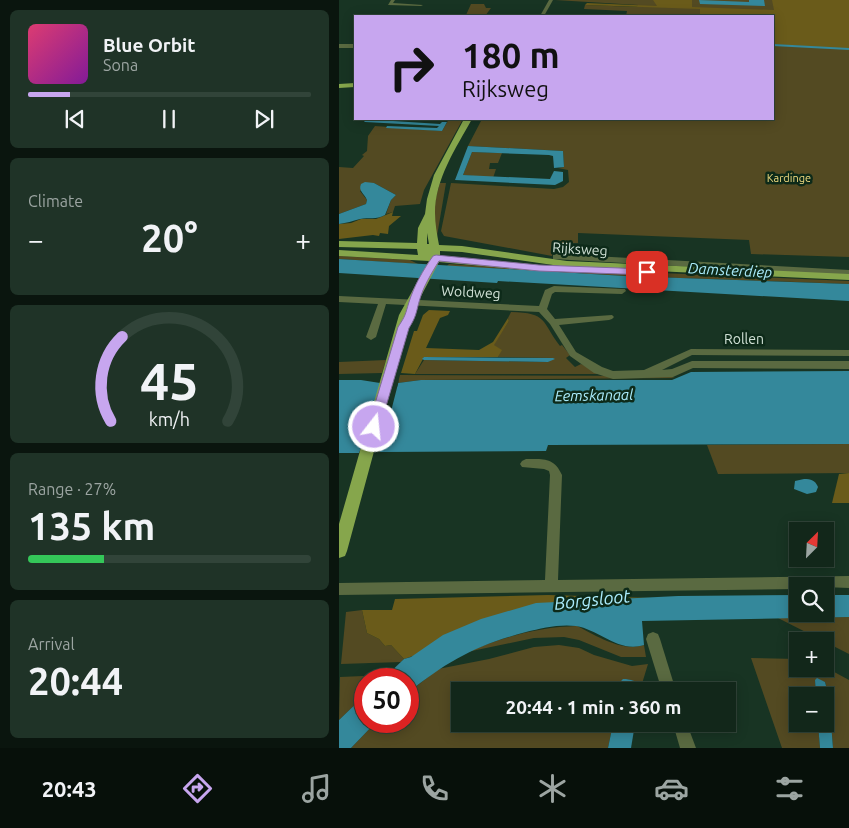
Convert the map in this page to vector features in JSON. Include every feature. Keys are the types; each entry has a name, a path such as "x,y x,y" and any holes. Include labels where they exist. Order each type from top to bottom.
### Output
{"main road":[{"path":"339,86 354,85"},
{"path":"339,551 387,380 404,327 412,316 413,303 434,247 430,214 440,170 467,120"},
{"path":"428,266 422,246 423,224 430,214"},
{"name":"Rijksweg","path":"339,244 422,246 480,250 572,264 677,272 849,277"},
{"name":"Rijksweg","path":"339,253 428,266 607,266"},
{"path":"572,264 588,260"}],"street":[{"path":"393,0 390,4 421,5"},
{"path":"543,15 551,0"},
{"path":"339,46 354,46"},
{"name":"Rijksweg","path":"556,257 588,260 607,266"},
{"path":"609,317 553,322 541,309 548,292 554,289 622,292"},
{"name":"Woldweg","path":"339,299 541,309"},
{"path":"371,337 383,301"},
{"name":"Rollen","path":"553,322 573,354 588,365 613,376 673,373 692,364 849,365"},
{"name":"Rollen","path":"643,375 691,352 849,353"},
{"path":"526,464 545,464 553,468 555,475 551,586"},
{"path":"339,589 849,582"},
{"path":"653,639 666,682"},
{"path":"683,732 688,748"}],"green space":[{"name":"Kardinge","path":"555,0 849,0 849,257 751,254 749,240 578,233 578,243 554,243 552,256 444,236 441,231 451,183 554,189 563,187 569,182 568,170 558,168 564,167 563,151 468,146 481,120 774,120 774,15 626,15 627,11 584,9 585,5 637,7 638,5"},
{"path":"471,4 484,4 486,8 491,8 486,15 466,15"},
{"path":"448,120 462,120 424,190 420,204 395,206 393,212 386,214 391,200 396,195 374,183 360,191 367,200 366,204 339,214 339,167 353,168 364,156 362,155 367,151 368,136 375,126 442,131"},
{"path":"472,152 502,153 498,163 490,163 489,169 496,169 493,178 463,175"},
{"path":"440,183 446,183 437,236 434,210"},
{"path":"339,256 410,260 418,264 339,259"},
{"path":"449,264 623,274 661,273 849,281 850,284 625,276 447,266"},
{"path":"511,312 532,314 538,317 546,325 560,346 562,345 570,355 566,358 575,367 581,364 603,374 415,374 424,360 548,362 554,358 498,357 501,350 493,345 509,321 508,318"},
{"path":"386,360 382,373 339,374 339,362"},
{"path":"400,375 668,376 675,378 421,380 398,383"},
{"path":"849,444 849,473 718,474 707,445"},
{"path":"362,610 367,633 379,639 385,646 391,645 404,659 401,662 341,664 346,612"},
{"path":"834,617 849,617 849,654 834,646 834,632 806,632 778,618 789,618 789,622 834,622"},
{"path":"577,626 618,645 635,647 644,645 646,657 621,657 579,640 564,637 534,638 467,652 521,634 548,628"},
{"path":"559,645 579,648 594,655 632,666 648,664 643,682 627,679 621,682 451,682 451,732 611,732 608,748 351,748 365,733 419,733 419,684 438,669 489,659 534,647"},
{"path":"751,658 789,659 789,677 834,677 834,672 849,680 849,748 833,748 832,732 834,732 834,687 826,687 825,682 815,680 815,687 789,687 789,732 819,732 820,748 782,748"},
{"path":"354,676 354,706 339,720 340,677"}],"shaded area":[{"path":"653,0 692,0 692,7 774,10 772,0 849,0 849,49 774,44 774,15 700,15 700,9 585,5 587,3 657,6"},
{"path":"393,212 392,216 401,216 389,226 388,234 380,233 379,236 339,239 339,224 351,223 361,219 376,219"},
{"path":"429,310 450,311 448,315 440,318 426,348 479,350 493,342 508,318 509,321 494,345 502,350 498,357 424,357 415,374 401,373 414,331 417,331 423,315"},
{"path":"849,473 849,503 832,503 839,474"},
{"path":"548,595 651,598 582,600 404,659 391,645 385,646 379,639 367,633 362,610 392,610 395,599"}],"water":[{"path":"699,0 749,2 749,0 764,0 765,6 700,4"},
{"path":"363,120 440,124 447,122 442,131 386,128 387,126 437,128 439,126 365,122"},
{"path":"468,146 563,151 564,167 554,168 553,156 549,155 472,152 463,175 550,179 554,171 563,172 563,181 555,185 455,180"},
{"path":"365,182 374,183 396,195 391,200 385,215 339,224 339,214 366,204 367,200 360,188 361,184"},
{"path":"339,259 625,276 849,284 849,301 339,273"},
{"path":"424,357 555,359 548,362 424,360 422,359"},
{"name":"Eemskanaal","path":"849,371 849,444 548,445 546,451 380,452 381,448 361,448 359,453 339,453 339,380 361,380 380,383 379,387 397,387 398,383 421,380 672,380 691,372","holes":["362,424 390,424 394,426 392,431 388,432 357,431 358,425"]},
{"path":"804,479 816,483 818,487 816,492 807,494 794,489 795,481"},
{"path":"789,595 789,618 642,621 644,645 635,647 617,644 585,628 576,626 551,627 508,637 463,655 419,684 419,668 395,668 404,659 411,657 443,635 481,619 536,603 678,596"},
{"path":"834,595 849,595 849,617 834,617"},
{"path":"817,678 825,682 826,687 815,687 815,680"},
{"path":"623,679 636,682 621,682"},
{"path":"354,706 354,733 365,733 351,748 339,748 339,720"},
{"path":"611,732 634,732 631,748 608,748"},
{"path":"819,732 832,732 833,748 820,748"}],"pier":[{"path":"399,380 387,427 368,427 382,385 395,384"}],"waterway":[{"path":"774,45 850,49"}],"route":[{"path":"374,427 404,327 412,316 413,303 426,274 436,258 539,268 647,272"}],"water label":[{"name":"Damsterdiep","path":"730,270"},
{"name":"Borgsloot","path":"592,599"}]}
